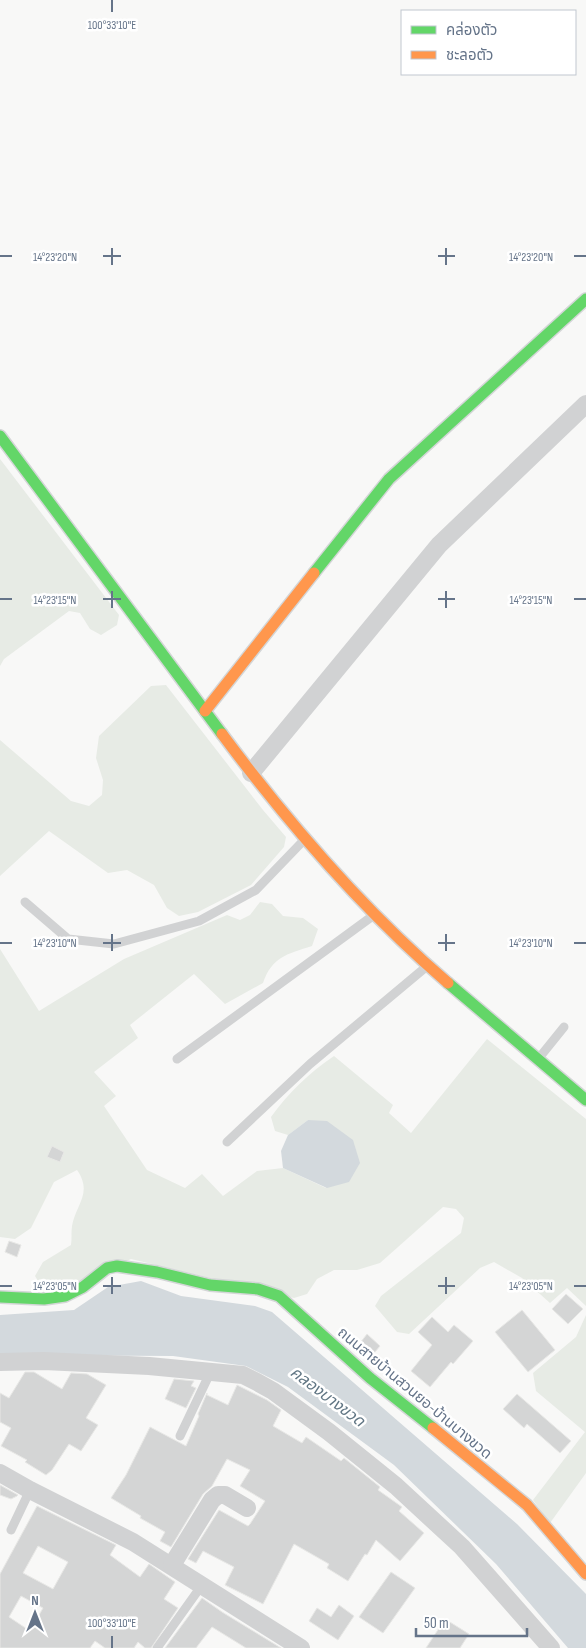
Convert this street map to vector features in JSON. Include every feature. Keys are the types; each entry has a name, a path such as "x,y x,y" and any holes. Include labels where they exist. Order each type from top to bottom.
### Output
{"street":[{"path":"205,711 389,479 586,298"},
{"path":"251,773 440,545 586,404"},
{"path":"0,436 251,773 306,839 374,915 427,965 586,1100"},
{"name":"ถนนสายบ้านสวนยอ-บ้านบางขวด","path":"0,1297 44,1299 66,1296 107,1268 116,1266 157,1272 210,1285 258,1288 279,1296 370,1378 458,1447 527,1505 586,1574"},
{"path":"0,1362 44,1361 130,1365 243,1375 257,1382 273,1391 396,1486 462,1547 552,1648"},
{"path":"0,1473 133,1542 302,1648"},
{"path":"172,1565 212,1500 218,1494 225,1494 247,1508"}],"lane":[{"path":"26,902 68,939 114,944 199,921 256,890 306,839"},
{"path":"177,1059 374,915"},
{"path":"227,1142 310,1064 427,965"},
{"path":"537,1060 564,1027"},
{"path":"180,1436 210,1372"},
{"path":"10,1530 30,1490"},
{"path":"157,1648 202,1585"}],"shaded area":[{"path":"0,459 119,615 117,625 101,635 90,629 80,613 69,611 4,659 0,666"},
{"path":"166,685 286,837 284,847 251,885 198,912 179,916 167,908 154,885 127,870 108,873 49,831 0,876 0,740 71,801 89,806 102,795 103,780 96,758 99,736 151,686"},
{"path":"260,902 272,904 283,916 303,918 318,929 312,946 288,954 276,962 271,967 263,983 225,1004 194,974 130,1025 138,1038 94,1072 116,1096 104,1106 147,1170 185,1188 202,1174 223,1196 257,1171 283,1168 326,1188 308,1120 288,1135 275,1131 271,1117 284,1100 316,1069 334,1056 393,1105 389,1113 411,1133 487,1039 586,1119 586,1306 567,1288 550,1303 522,1278 494,1262 480,1268 409,1334 397,1332 375,1306 381,1296 461,1233 464,1218 456,1209 443,1207 380,1263 357,1270 334,1270 317,1279 307,1294 294,1298 131,1259 80,1281 44,1291 35,1276 43,1262 71,1245 72,1226 84,1192 82,1178 77,1170 54,1182 31,1228 15,1239 0,1237 0,949 39,1011 124,959 227,915 240,920 250,915"},
{"path":"586,1315 586,1473 550,1523 533,1500 585,1432 536,1391 533,1373 576,1337"}],"water":[{"path":"308,1120 327,1121 353,1140 360,1163 349,1182 327,1188 283,1168 281,1151 288,1135"},
{"name":"คลองบางขวด","path":"141,1281 181,1296 255,1306 272,1312 517,1524 586,1594 586,1648 568,1648 496,1564 394,1465 288,1387 246,1366 173,1356 0,1355 0,1315 74,1310 108,1287"}],"building":[{"path":"52,1146 64,1152 60,1162 47,1157"},
{"path":"9,1241 21,1245 17,1257 5,1252"},
{"path":"566,1294 583,1309 568,1324 552,1309"},
{"path":"522,1310 555,1350 528,1372 495,1332"},
{"path":"432,1317 448,1332 454,1325 473,1341 453,1364 451,1362 430,1387 411,1371 432,1345 418,1332"},
{"path":"367,1334 380,1346 370,1358 357,1347"},
{"path":"25,1372 34,1372 62,1389 71,1373 87,1374 106,1385 86,1418 98,1425 81,1451 69,1444 52,1470 46,1475 25,1462 27,1460 1,1446 11,1428 0,1422 0,1393 9,1398"},
{"path":"174,1379 194,1381 191,1386 196,1388 186,1408 165,1399"},
{"path":"237,1385 267,1400 281,1410 273,1426 302,1443 306,1437 341,1461 344,1458 380,1487 378,1490 402,1507 399,1511 424,1533 400,1561 376,1540 348,1581 327,1568 329,1564 294,1544 263,1604 225,1585 234,1567 203,1551 196,1563 188,1559 219,1510 248,1526 250,1524 265,1501 240,1486 250,1470 227,1459 212,1486 203,1494 171,1547 160,1541 165,1532 111,1498 126,1475 150,1427 186,1446 207,1393 207,1395 228,1405"},
{"path":"517,1394 571,1441 560,1453 527,1424 524,1428 503,1409"},
{"path":"0,1485 18,1495 11,1499 0,1495"},
{"path":"37,1506 116,1545 110,1555 140,1577 149,1564 175,1582 164,1599 178,1608 151,1648 145,1648 138,1642 134,1648 105,1648 95,1641 90,1648 0,1648 0,1574","holes":["38,1546 68,1562 53,1589 23,1573","21,1596 43,1608 30,1631 9,1617"]},
{"path":"391,1572 415,1588 383,1633 359,1617"},
{"path":"202,1598 281,1648 246,1648 212,1627 196,1648 165,1648"},
{"path":"339,1605 354,1616 338,1640 309,1621 317,1608 331,1617"},
{"path":"445,1619 469,1634 460,1648 426,1648"}],"traffic: fast":[{"path":"314,573 389,479 586,299"},
{"path":"0,436 222,734"},
{"path":"448,983 586,1100"},
{"path":"0,1297 44,1299 65,1296 83,1287 107,1268 117,1266 157,1272 210,1285 258,1289 279,1296 370,1378 433,1428"}],"traffic: slow":[{"path":"205,711 314,573"},
{"path":"222,734 247,768 328,865 386,926 448,983"},
{"path":"433,1428 527,1505 586,1574"}]}
